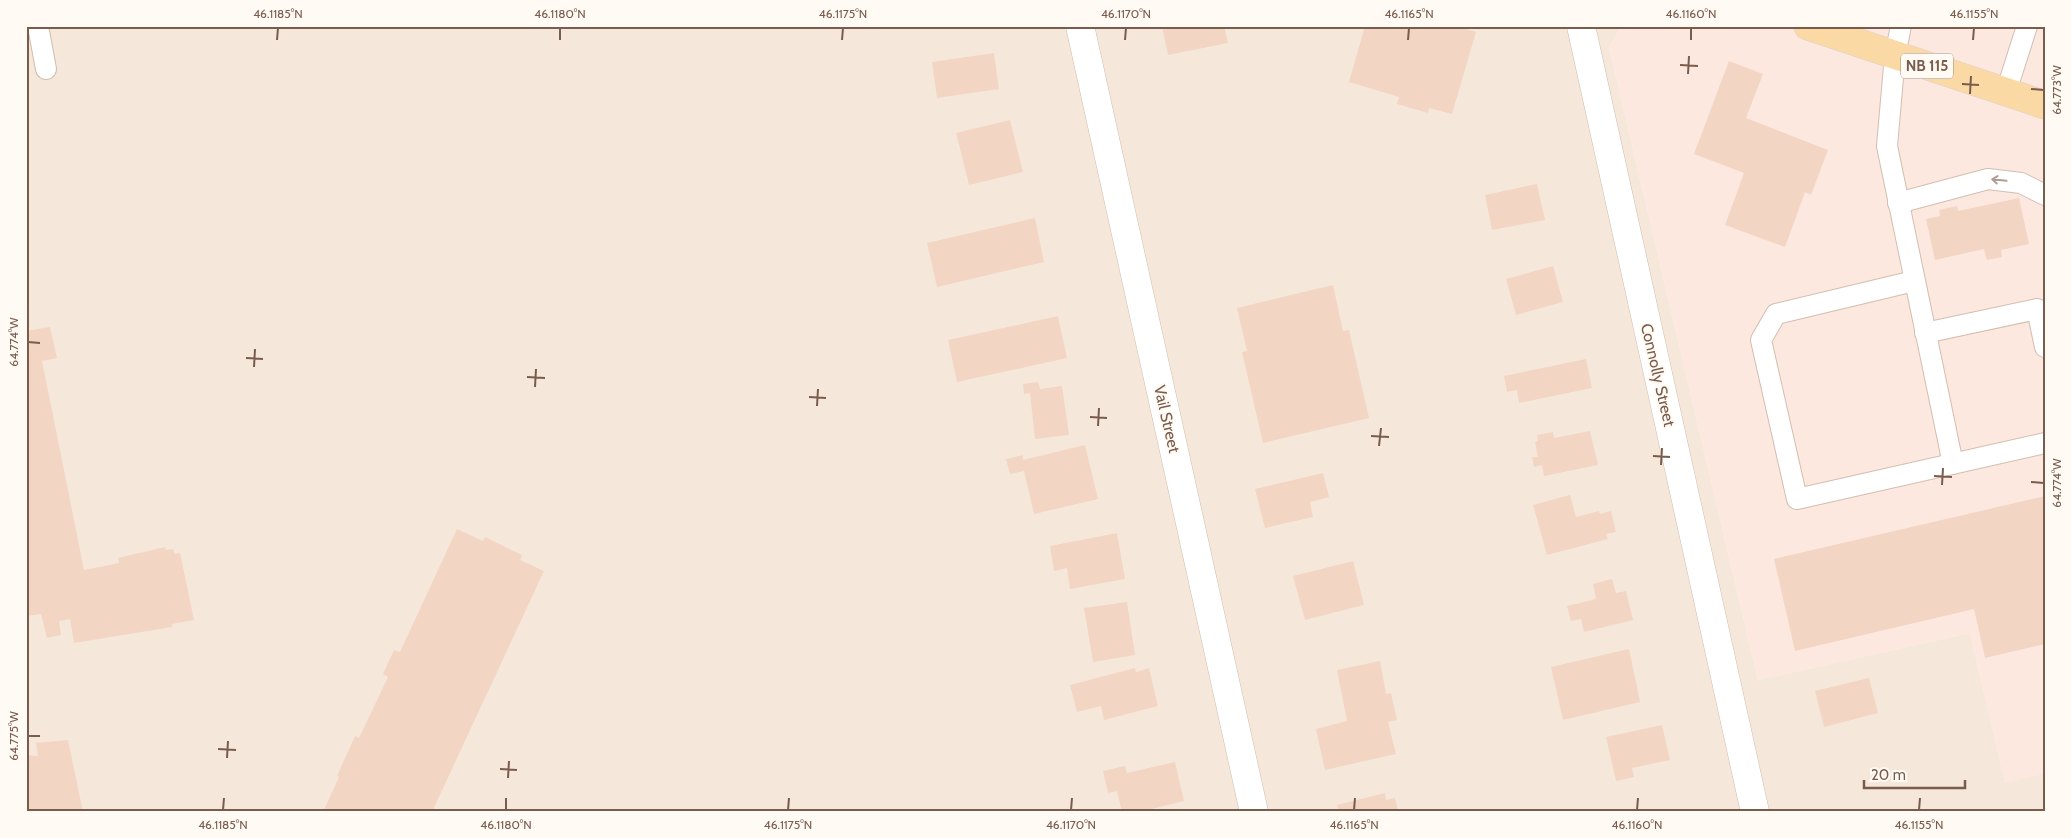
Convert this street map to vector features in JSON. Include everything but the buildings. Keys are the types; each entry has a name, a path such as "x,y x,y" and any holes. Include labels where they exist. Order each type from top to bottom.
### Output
{"main road":[{"name":"NB 115","path":"1808,26 2045,105"}],"street":[{"name":"Vail Street","path":"1080,26 1254,812"},
{"name":"Connolly Street","path":"1581,26 1755,812"}],"lane":[{"path":"38,26 46,70"},
{"path":"1901,26 1895,55 1887,146 1953,464"},
{"path":"2006,92 2027,26"},
{"path":"1898,203 1988,179 2020,183 2045,195"},
{"path":"1914,282 1776,314 1761,340 1797,499 2045,443"},
{"path":"1925,333 2037,309 2045,346"}],"shaded area":[{"path":"26,26 1622,26 1609,47 1758,680 1970,633 2005,782 2045,773 2045,812 26,812"},
{"path":"1622,26 2045,26 2045,773 2005,783 1970,633 1758,680 1609,47"}]}
